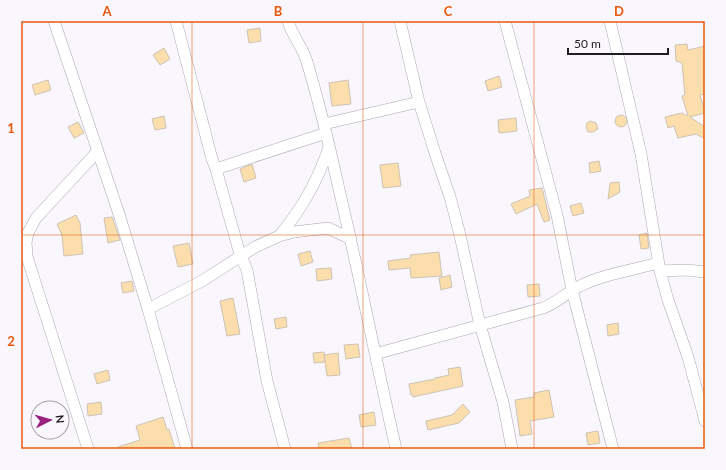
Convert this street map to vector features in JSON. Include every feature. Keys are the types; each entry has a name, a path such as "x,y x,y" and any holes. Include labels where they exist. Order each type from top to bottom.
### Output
{"street":[{"path":"54,21 119,214 148,309 187,449"},
{"path":"176,21 212,159 216,168 241,256 247,270 267,381 285,449"},
{"path":"288,21 292,35 301,48 307,62 330,147 396,449"},
{"path":"400,21 419,102 450,197 480,325 503,402 512,449"},
{"path":"505,21 557,215 572,290 613,449"},
{"path":"610,21 641,154 659,267 668,300 688,357 705,421"},
{"path":"216,168 325,128 419,102"},
{"path":"279,236 291,223 311,192 330,147"},
{"path":"88,449 24,249 28,233 36,218 98,151"},
{"path":"148,309 202,281 261,244 279,236 294,232 328,228 351,239"},
{"path":"375,354 543,308 554,303 572,290 594,280 659,267 705,272"}],"building":[{"path":"260,28 261,41 249,43 247,30"},
{"path":"687,44 688,50 705,46 705,94 700,95 705,113 690,117 705,127 705,139 696,134 678,138 674,126 668,128 665,117 682,113 688,116 682,96 685,95 682,63 676,61 675,45"},
{"path":"164,48 170,59 160,65 153,55"},
{"path":"499,76 502,87 488,91 485,81"},
{"path":"48,80 51,90 35,95 32,85"},
{"path":"348,80 351,104 332,106 329,83"},
{"path":"621,115 625,117 627,121 625,125 621,127 617,125 615,121 617,117"},
{"path":"164,116 166,128 155,130 152,119"},
{"path":"516,118 517,131 499,133 498,120"},
{"path":"590,121 596,123 598,129 593,132 588,132 586,127 587,123"},
{"path":"78,122 84,133 74,138 68,127"},
{"path":"599,161 601,171 590,173 589,163"},
{"path":"398,163 401,186 383,188 380,165"},
{"path":"252,164 256,178 244,182 240,169"},
{"path":"619,182 620,192 608,199 610,183"},
{"path":"542,188 550,220 544,222 537,204 516,214 511,204 530,196 529,190"},
{"path":"581,203 584,213 573,216 570,206"},
{"path":"76,215 80,223 83,254 64,256 62,235 57,224"},
{"path":"112,217 120,240 108,243 104,218"},
{"path":"647,233 649,248 641,249 639,235"},
{"path":"189,243 193,264 178,267 173,246"},
{"path":"310,251 313,262 301,266 298,254"},
{"path":"439,252 442,276 411,278 410,268 389,270 388,261 411,258 410,255"},
{"path":"331,268 332,279 317,281 316,269"},
{"path":"450,275 452,287 441,290 439,278"},
{"path":"132,281 134,291 123,293 121,283"},
{"path":"539,284 540,296 528,297 527,285"},
{"path":"233,298 240,334 227,336 220,301"},
{"path":"286,317 287,327 276,329 274,319"},
{"path":"618,323 619,334 608,336 607,325"},
{"path":"358,344 360,357 346,359 344,345"},
{"path":"324,352 325,362 314,363 313,353"},
{"path":"338,353 340,375 327,376 324,355"},
{"path":"460,367 463,386 413,397 413,395 411,395 409,384 449,375 448,369"},
{"path":"108,370 110,380 97,384 94,374"},
{"path":"549,390 554,417 530,421 532,434 520,436 515,400 534,397 534,393"},
{"path":"101,402 102,414 88,416 87,404"},
{"path":"463,404 470,412 459,423 428,430 426,421 452,415"},
{"path":"374,412 376,425 361,427 359,415"},
{"path":"163,417 167,430 169,429 175,449 118,449 118,447 140,440 136,426"},
{"path":"598,431 600,443 588,445 586,433"},
{"path":"349,438 352,449 319,449 318,443"}]}
